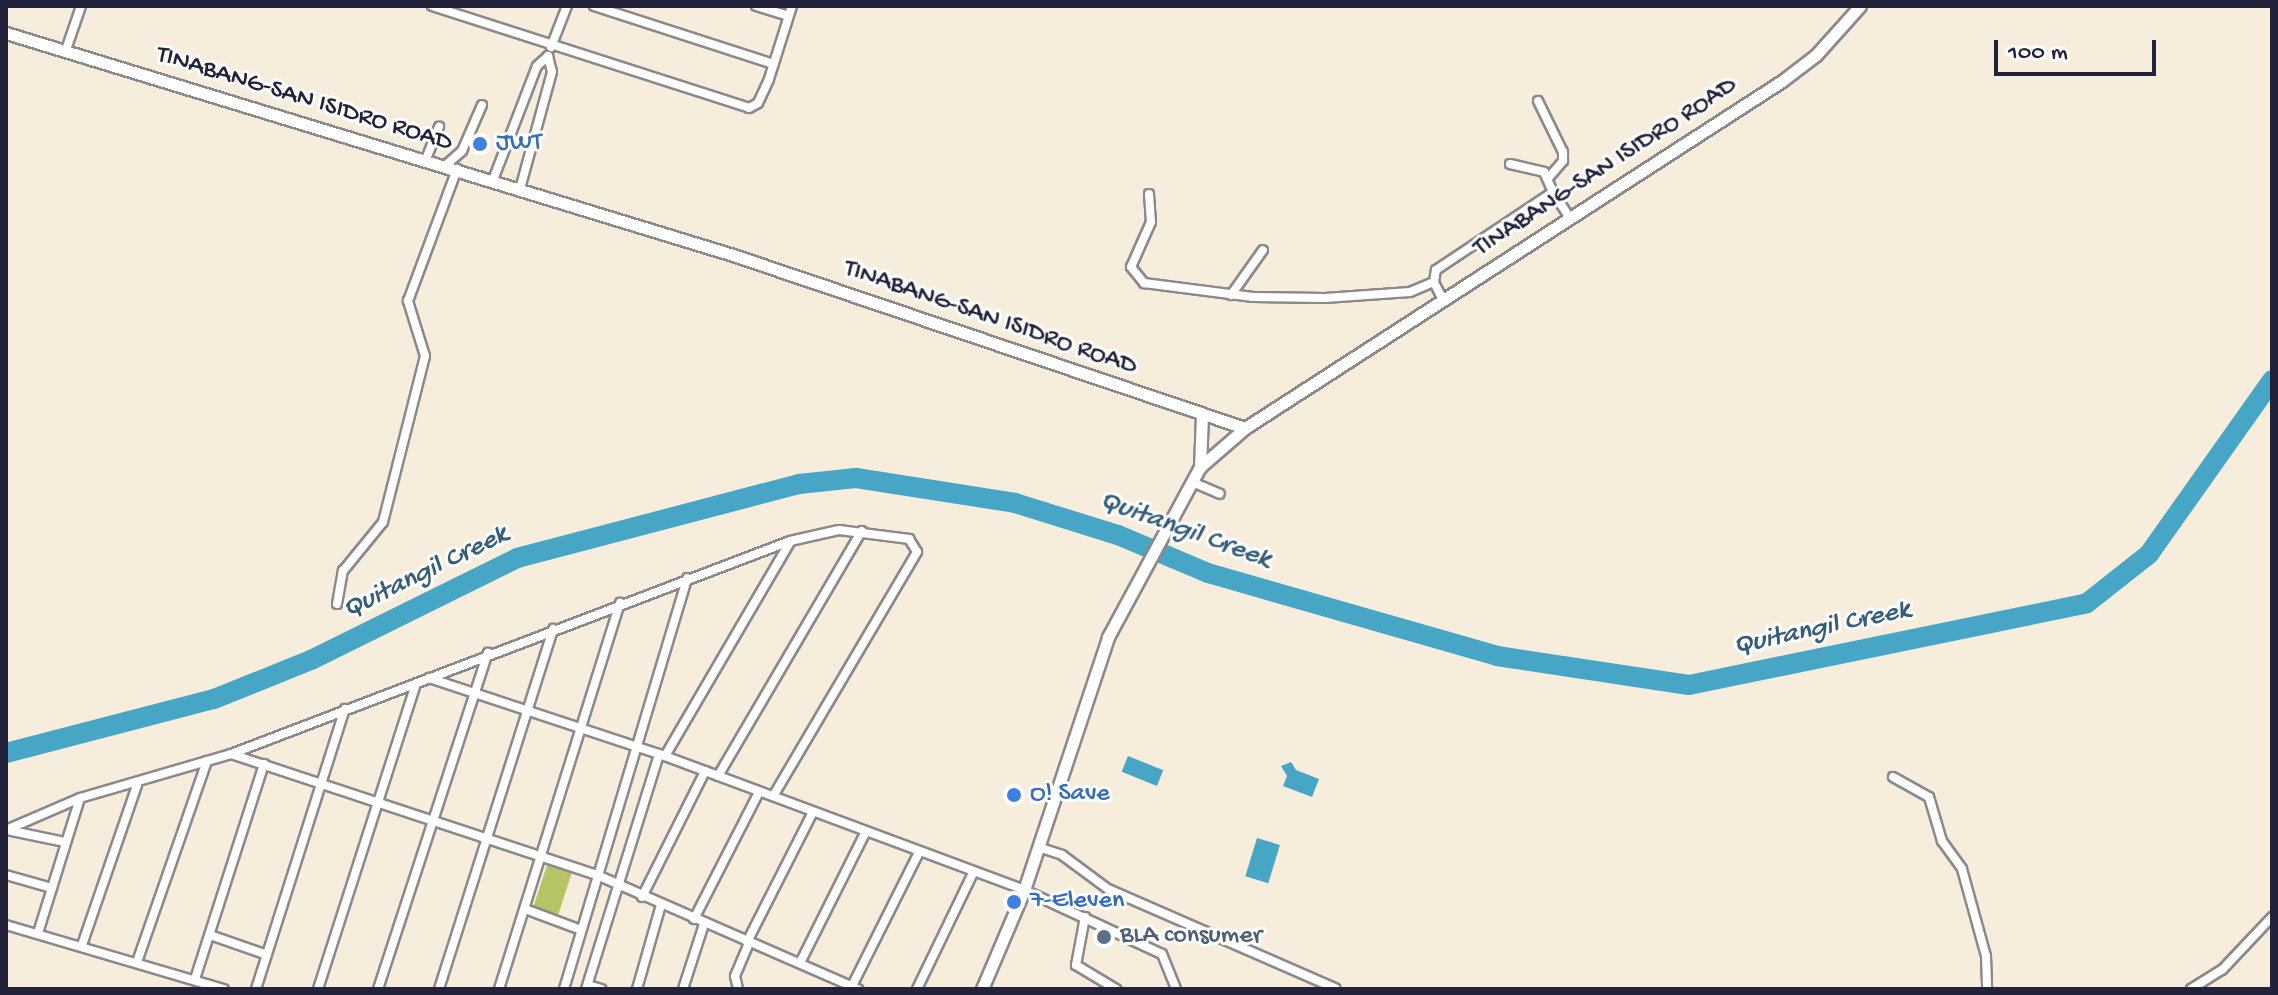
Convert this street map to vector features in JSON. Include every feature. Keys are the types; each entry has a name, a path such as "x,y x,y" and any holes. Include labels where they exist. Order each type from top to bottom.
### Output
{"street":[{"path":"66,50 81,6"},
{"path":"432,6 749,108 758,103 792,6"},
{"path":"493,180 537,66 548,56 567,6"},
{"path":"594,6 774,64"},
{"path":"756,6 789,16"},
{"name":"TINABANG-SAN ISIDRO ROAD","path":"6,33 426,159 812,280 1245,428 1782,81 1838,33 1860,6"},
{"path":"520,189 552,72 548,56"},
{"path":"1538,101 1563,152 1563,161 1548,178"},
{"path":"337,604 343,571 383,522 425,356 408,301 452,167 482,105"},
{"path":"426,159 439,127"},
{"path":"1510,164 1538,169 1548,178 1569,217"},
{"path":"1443,300 1434,282 1436,270 1553,192"},
{"path":"1149,194 1151,222 1133,260 1132,274 1144,283 1231,295 1386,296 1434,282"},
{"path":"1231,295 1263,250"},
{"path":"1200,467 1202,415"},
{"path":"982,989 1024,890 1108,637 1200,467 1245,428"},
{"path":"1192,482 1220,494"},
{"path":"718,776 862,531"},
{"path":"7,830 80,798 137,785 231,754 488,653 790,541 818,532 862,531 909,539 917,552 773,796"},
{"path":"601,989 587,987 616,883 662,755 790,541"},
{"path":"564,989 687,578"},
{"path":"499,989 584,728 620,603"},
{"path":"439,989 553,629"},
{"path":"378,989 430,820 488,653"},
{"path":"429,678 639,746 1024,890 1162,954 1176,989"},
{"path":"318,989 416,683"},
{"path":"256,989 345,709"},
{"path":"231,754 597,875 855,988 919,852"},
{"path":"137,962 207,761"},
{"path":"195,979 264,764"},
{"path":"642,897 705,771"},
{"path":"1893,777 1929,797 1942,841 1962,869 1986,956 1987,989"},
{"path":"82,945 137,785"},
{"path":"694,919 759,792"},
{"path":"38,933 80,798"},
{"path":"738,989 735,976 748,943 813,812"},
{"path":"7,830 65,842"},
{"path":"800,963 865,833"},
{"path":"1038,847 1062,855 1108,889 1335,988"},
{"path":"917,989 973,873"},
{"path":"6,875 52,888"},
{"path":"637,989 661,905"},
{"path":"525,909 581,930"},
{"path":"1085,917 1076,965 1098,985 1116,989"},
{"path":"2191,989 2231,963 2272,917"},
{"path":"683,989 704,924"},
{"path":"6,925 224,989"},
{"path":"210,935 267,955"}],"green space":[{"path":"547,865 572,873 558,916 533,908"}],"water":[{"path":"1128,756 1163,770 1157,786 1122,772"},
{"path":"1291,762 1296,770 1319,779 1312,797 1283,786 1287,776 1281,766"},
{"path":"1257,838 1280,845 1268,883 1245,876"}],"waterway":[{"name":"Quitangil Creek","path":"6,753 214,699 311,660 517,558 799,484 856,478 1015,503 1118,535 1208,573 1497,656 1689,685 2087,603 2149,554 2272,380"}],"place":[{"name":"JWT","path":"480,144"},
{"name":"O! Save","path":"1014,795"},
{"name":"7-Eleven","path":"1014,902"},
{"name":"BLA consumer","path":"1104,937"}]}
